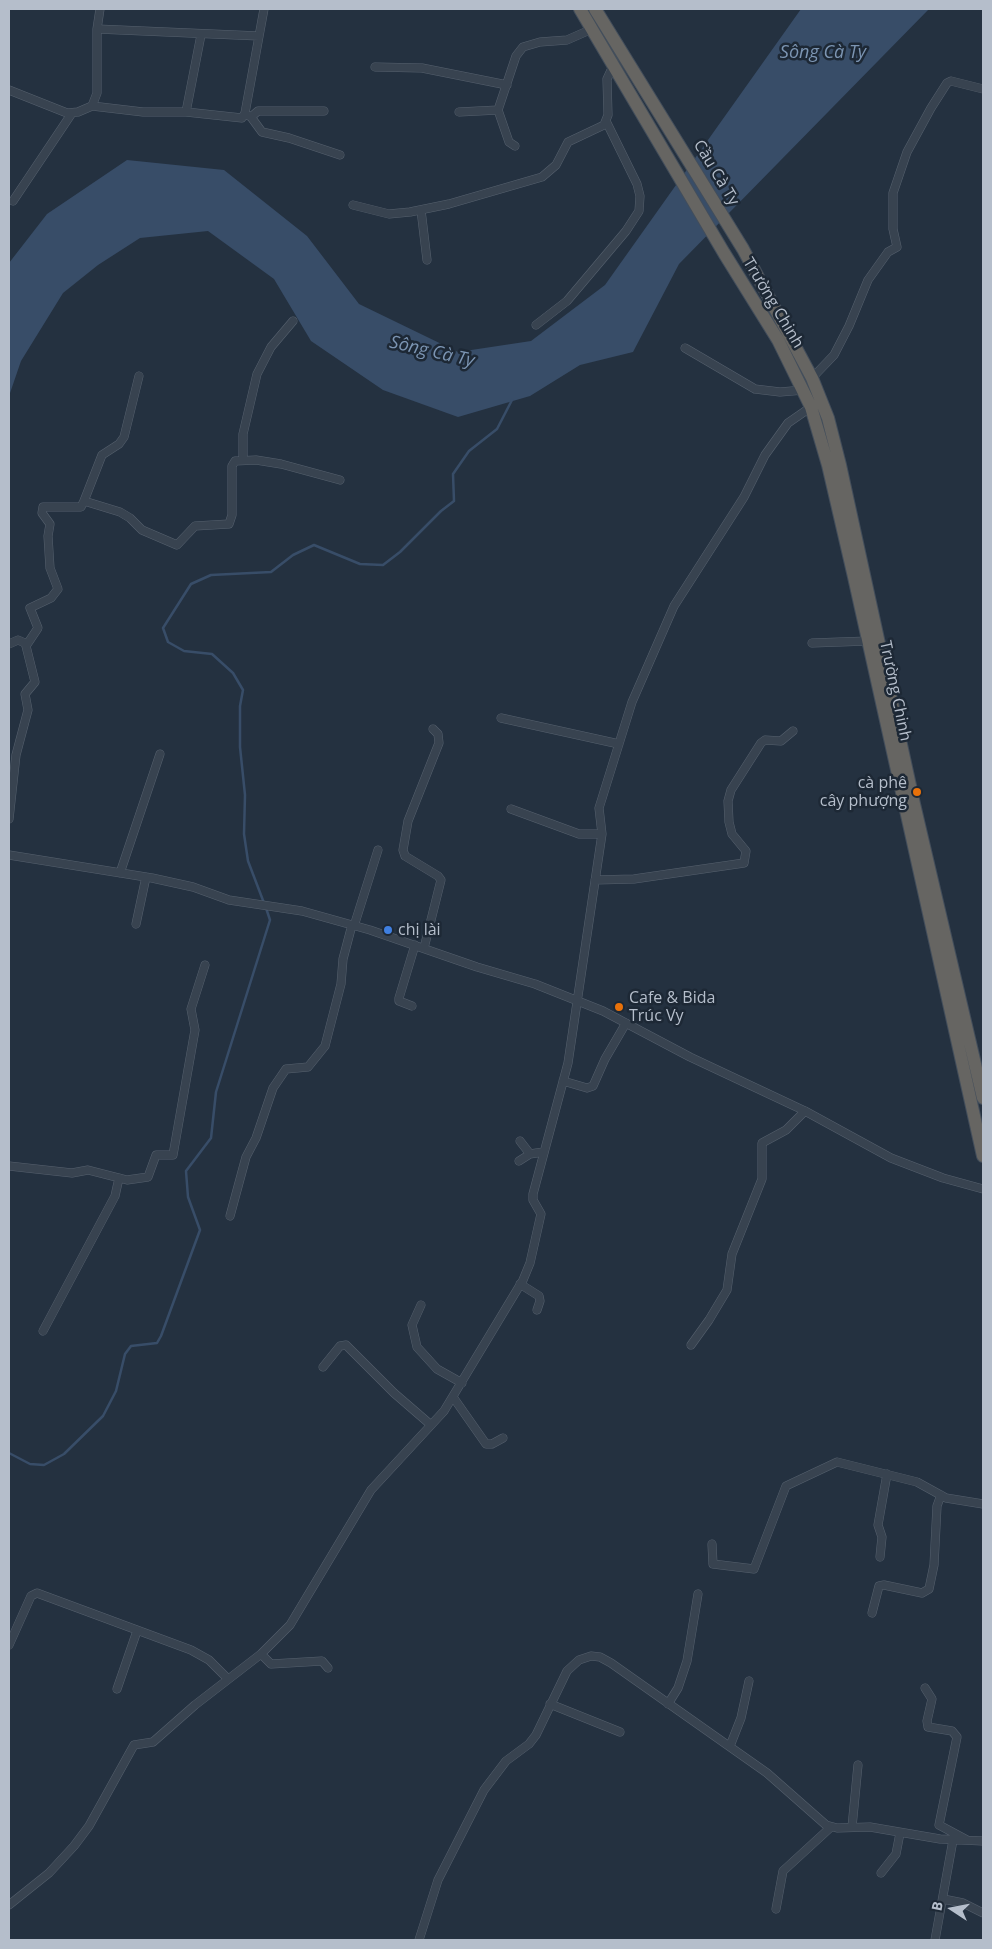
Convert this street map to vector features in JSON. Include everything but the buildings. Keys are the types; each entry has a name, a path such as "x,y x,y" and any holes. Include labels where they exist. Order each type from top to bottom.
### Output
{"highway":[{"path":"580,9 614,64"},
{"name":"Cầu Cà Ty","path":"595,9 744,249"},
{"name":"Cầu Cà Ty","path":"614,64 724,253"},
{"name":"Trường Chinh","path":"744,249 812,378 828,418 912,794 983,1098"},
{"name":"Trường Chinh","path":"724,253 778,340 804,390 828,465 983,1156"}],"street":[{"path":"92,106 97,93 97,28 100,9"},
{"path":"264,9 248,116 262,132 289,138 340,155"},
{"path":"97,28 201,35 259,36"},
{"path":"515,146 509,142 498,110 516,56 523,47 540,42 567,40 592,29"},
{"path":"186,112 201,35"},
{"path":"352,205 389,214 421,210 449,204 542,177 556,166 568,142 604,125 606,120 607,80 614,64"},
{"path":"375,67 422,68 507,85"},
{"path":"812,378 834,355 850,326 868,280 888,252 897,247 892,215 893,192 907,152 931,108 947,83 951,81 983,89"},
{"path":"9,90 54,109 72,112 92,106 142,112 186,112 239,119 258,111 324,111"},
{"path":"459,112 498,110"},
{"path":"13,200 72,112"},
{"path":"536,325 568,301 626,231 639,212 640,196 637,184 606,120"},
{"path":"421,210 427,260"},
{"path":"243,460 243,434 257,374 271,347 292,321"},
{"path":"685,348 755,389 780,392 804,390"},
{"path":"9,819 16,756 28,710 25,694 35,682 27,644 38,627 31,607 50,598 58,588 50,568 48,536 50,524 42,513 42,509 47,506 81,507 102,455 119,444 124,437 139,376"},
{"path":"9,1905 49,1873 74,1846 89,1826 134,1745 153,1742 261,1654 290,1625 371,1490 432,1425 453,1397 520,1284 528,1267 540,1218 541,1212 532,1197 563,1081 578,1000 602,834 599,808 632,702 674,606 744,497 780,431 788,422 811,407"},
{"path":"84,501 120,512 130,518 142,530 177,545 195,526 229,524 232,514 232,466 235,461 243,460 281,464 340,480"},
{"path":"9,644 18,640 27,644"},
{"path":"812,643 868,641"},
{"path":"501,718 619,744"},
{"path":"424,948 442,880 405,856 403,850 408,821 439,744 438,734 433,729"},
{"path":"595,880 634,879 744,863 746,851 732,834 729,822 728,801 731,790 764,740 781,741 793,731"},
{"path":"120,873 160,754"},
{"path":"511,809 579,834 602,834"},
{"path":"230,1216 246,1157 256,1138 273,1088 286,1069 308,1067 326,1046 342,984 343,959 378,850"},
{"path":"9,854 146,877 193,887 230,900 294,910 353,925 578,1000 690,1057 805,1111 896,1160 983,1189"},
{"path":"136,924 146,877"},
{"path":"412,1006 399,1001 399,998 415,945"},
{"path":"9,1166 72,1173 88,1170 127,1180 148,1177 156,1155 173,1155 195,1030 192,1009 205,965"},
{"path":"563,1081 587,1088 593,1086 605,1059 626,1023"},
{"path":"691,1345 710,1320 727,1290 732,1254 762,1179 762,1142 786,1130 805,1111"},
{"path":"520,1141 530,1154"},
{"path":"519,1161 530,1154 544,1152"},
{"path":"43,1331 115,1196 119,1178"},
{"path":"520,1284 539,1296 540,1301 537,1310"},
{"path":"421,1305 412,1326 417,1347 437,1369 462,1383"},
{"path":"323,1367 340,1346 346,1345 394,1393 432,1425"},
{"path":"453,1397 483,1441 492,1444 504,1438"},
{"path":"712,1544 713,1564 754,1568 788,1484 839,1462 917,1482 941,1495 983,1504"},
{"path":"880,1557 882,1536 878,1525 887,1474"},
{"path":"872,1613 879,1586 884,1585 922,1592 929,1589 934,1564 937,1506 941,1495"},
{"path":"9,1645 32,1596 36,1593 202,1656 228,1679"},
{"path":"668,1704 678,1688 687,1661 698,1594"},
{"path":"117,1689 137,1631"},
{"path":"261,1654 271,1664 322,1661 328,1668"},
{"path":"419,1940 438,1880 484,1790 506,1761 533,1739 567,1671 579,1660 596,1656 611,1663 773,1777 822,1823 831,1827 870,1828 953,1840 983,1842"},
{"path":"730,1746 741,1718 749,1681"},
{"path":"925,1688 932,1699 927,1721 928,1726 952,1731 957,1737 939,1825 969,1841"},
{"path":"550,1704 620,1732"},
{"path":"852,1827 858,1765"},
{"path":"776,1910 783,1871 831,1827"},
{"path":"881,1873 896,1854 900,1833"},
{"path":"935,1940 953,1840"},
{"path":"943,1899 964,1902 983,1913"}],"water":[{"name":"Sông Cà Ty","path":"801,9 929,9 679,264 633,352 580,365 530,396 458,417 383,390 311,341 274,279 208,231 140,238 98,265 63,293 21,361 9,396 9,263 47,214 127,160 224,170 307,236 359,304 458,352 531,341 605,285"}],"waterway":[{"path":"264,903 248,861 244,834 245,795 240,747 240,706 243,690 233,673 212,654 184,651 168,642 163,628 191,584 211,575 271,572 293,555 314,545 360,564 383,565 400,552 441,511 454,501 453,474 469,451 497,429 512,400"},
{"path":"9,1453 30,1464 44,1465 64,1454 103,1416 116,1391 125,1354 131,1346 157,1343 161,1336 200,1230 188,1197 186,1171 211,1138 216,1092 270,920 266,908"}],"place":[{"name":"cà phê cây phượng","path":"917,792"},
{"name":"chị lài","path":"388,930"},
{"name":"Cafe & Bida Trúc Vy","path":"619,1007"}]}
